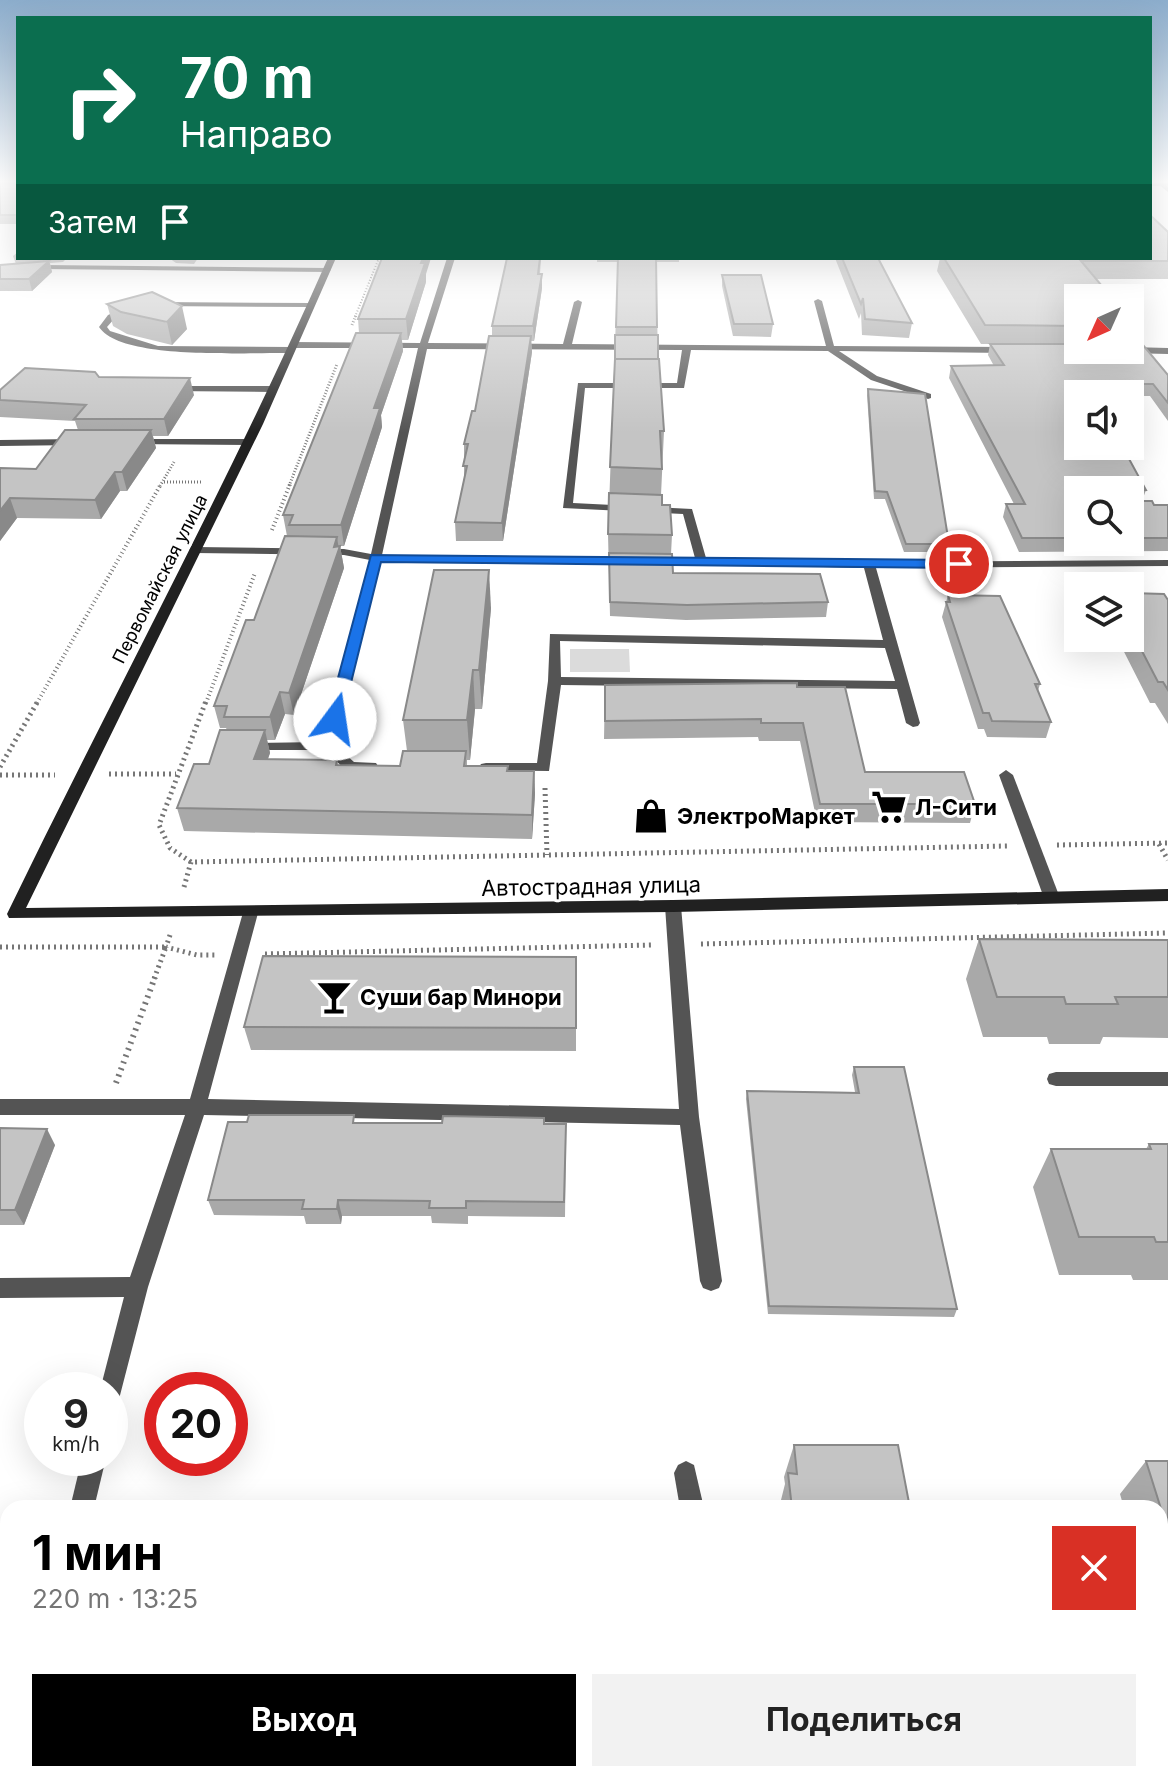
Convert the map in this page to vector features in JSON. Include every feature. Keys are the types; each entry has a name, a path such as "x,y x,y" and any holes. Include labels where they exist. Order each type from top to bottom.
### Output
{"main road":[{"name":"Первомайская улица","path":"15,914 80,775 228,482 329,266"},
{"name":"Автострадная улица","path":"15,914 250,913 1168,895"}],"street":[{"path":"0,272 43,267 262,269 301,266"},
{"path":"328,746 376,558 423,347 448,266"},
{"path":"818,301 831,350 874,378 928,396"},
{"path":"567,347 578,302"},
{"path":"311,305 140,305 111,317 103,327 107,333 123,340 157,349 567,347 1015,350"},
{"path":"687,349 681,386 581,385 567,506 688,511 701,560"},
{"path":"1144,350 1168,351"},
{"path":"153,389 272,389"},
{"path":"0,443 93,442"},
{"path":"123,442 247,442"},
{"path":"195,550 344,552 376,558 701,560 869,565 1168,563"},
{"path":"869,565 913,723"},
{"path":"470,767 544,768 555,681 554,637 890,644"},
{"path":"555,681 903,685"},
{"path":"230,747 328,746 350,766 380,766"},
{"path":"1006,775 1052,898"},
{"path":"673,906 689,1117 711,1281"},
{"path":"116,1372 137,1287 197,1107 250,913"},
{"path":"1056,1079 1168,1079"},
{"path":"0,1107 197,1107 689,1117"},
{"path":"0,1288 137,1287"},
{"path":"686,1473 691,1500"},
{"path":"84,1500 90,1476"}],"path":[{"path":"0,767 185,442"},
{"path":"163,482 228,482"},
{"path":"544,768 547,855"},
{"path":"1158,843 1168,860"},
{"path":"177,913 191,862 1168,843"},
{"path":"0,947 166,947 108,1107"}],"shaded area":[{"path":"570,649 629,649 630,672 570,672"}],"building":[{"path":"0,266 43,266 29,279 0,279"},
{"path":"379,266 424,266 406,319 358,319"},
{"path":"505,266 539,266 538,274 542,274 533,326 492,326"},
{"path":"618,266 656,266 657,327 616,327"},
{"path":"845,266 882,266 912,323 865,319 863,298 861,304"},
{"path":"949,266 1085,266 1100,284 1064,284 1064,326 985,325"},
{"path":"722,275 761,275 773,324 734,324"},
{"path":"152,292 182,306 167,322 121,312 107,304"},
{"path":"356,333 401,333 374,408 380,408 341,525 289,525 293,515 283,515"},
{"path":"615,335 658,335 658,359 615,359"},
{"path":"489,336 531,336 502,523 455,522 467,466 463,466 468,444 464,444 472,411 475,411"},
{"path":"990,344 1064,344 1064,364 1144,364 1144,346 1168,375 1168,403 1153,384 1144,384 1144,380 1064,380 1064,460 1130,460 1138,476 1064,476 1064,538 1022,538 1006,504 1025,504 951,366 1004,365"},
{"path":"615,359 659,359 664,431 660,431 662,469 610,467"},
{"path":"25,368 95,372 99,377 190,378 164,419 74,419 86,405 0,400 0,390"},
{"path":"868,389 925,394 949,544 906,544 887,492 875,491"},
{"path":"65,430 151,430 122,472 115,472 95,500 10,498 0,511 0,468 36,469"},
{"path":"609,493 662,495 662,505 670,505 672,535 608,534"},
{"path":"1144,501 1168,505 1168,538 1144,538"},
{"path":"285,536 337,537 334,547 340,546 289,693 280,692 270,717 224,717 227,706 214,706 246,620 254,620"},
{"path":"609,553 672,554 673,573 820,574 828,602 687,605 610,602"},
{"path":"434,570 489,570 479,670 473,670 467,720 403,720"},
{"path":"1144,593 1164,594 1168,600 1168,690 1163,682 1158,682 1142,652"},
{"path":"948,595 1000,596 1040,684 1035,684 1051,722 992,721 989,713 983,713 946,602 950,602"},
{"path":"797,683 797,687 845,687 865,772 964,772 975,804 820,804 803,723 761,723 761,719 605,721 605,685"},
{"path":"220,730 265,730 254,759 337,760 336,765 400,766 403,751 466,751 464,766 508,766 507,771 534,771 532,815 177,808 194,764 209,764"},
{"path":"979,939 1168,940 1168,997 1115,997 1118,1004 1066,1004 1064,997 997,997"},
{"path":"263,956 576,957 576,1028 244,1027"},
{"path":"854,1067 904,1067 957,1309 769,1306 747,1091 859,1093"},
{"path":"249,1115 354,1115 353,1123 442,1123 443,1116 544,1118 544,1124 566,1124 564,1202 466,1201 466,1208 429,1208 430,1201 338,1200 337,1209 302,1209 304,1200 208,1200 228,1122 247,1122"},
{"path":"0,1128 47,1129 15,1210 0,1210"},
{"path":"1149,1144 1168,1144 1168,1242 1156,1242 1154,1237 1079,1237 1051,1149 1151,1149"},
{"path":"794,1445 898,1445 908,1500 791,1500 788,1473 797,1474"},
{"path":"1146,1461 1168,1461 1168,1500 1158,1500"}],"place":[{"name":"Л-Сити","path":"889,807"},
{"name":"ЭлектроМаркет","path":"651,816"},
{"name":"Суши бар Минори","path":"334,997"}],"route":[{"path":"335,719 376,558 959,564"}]}
